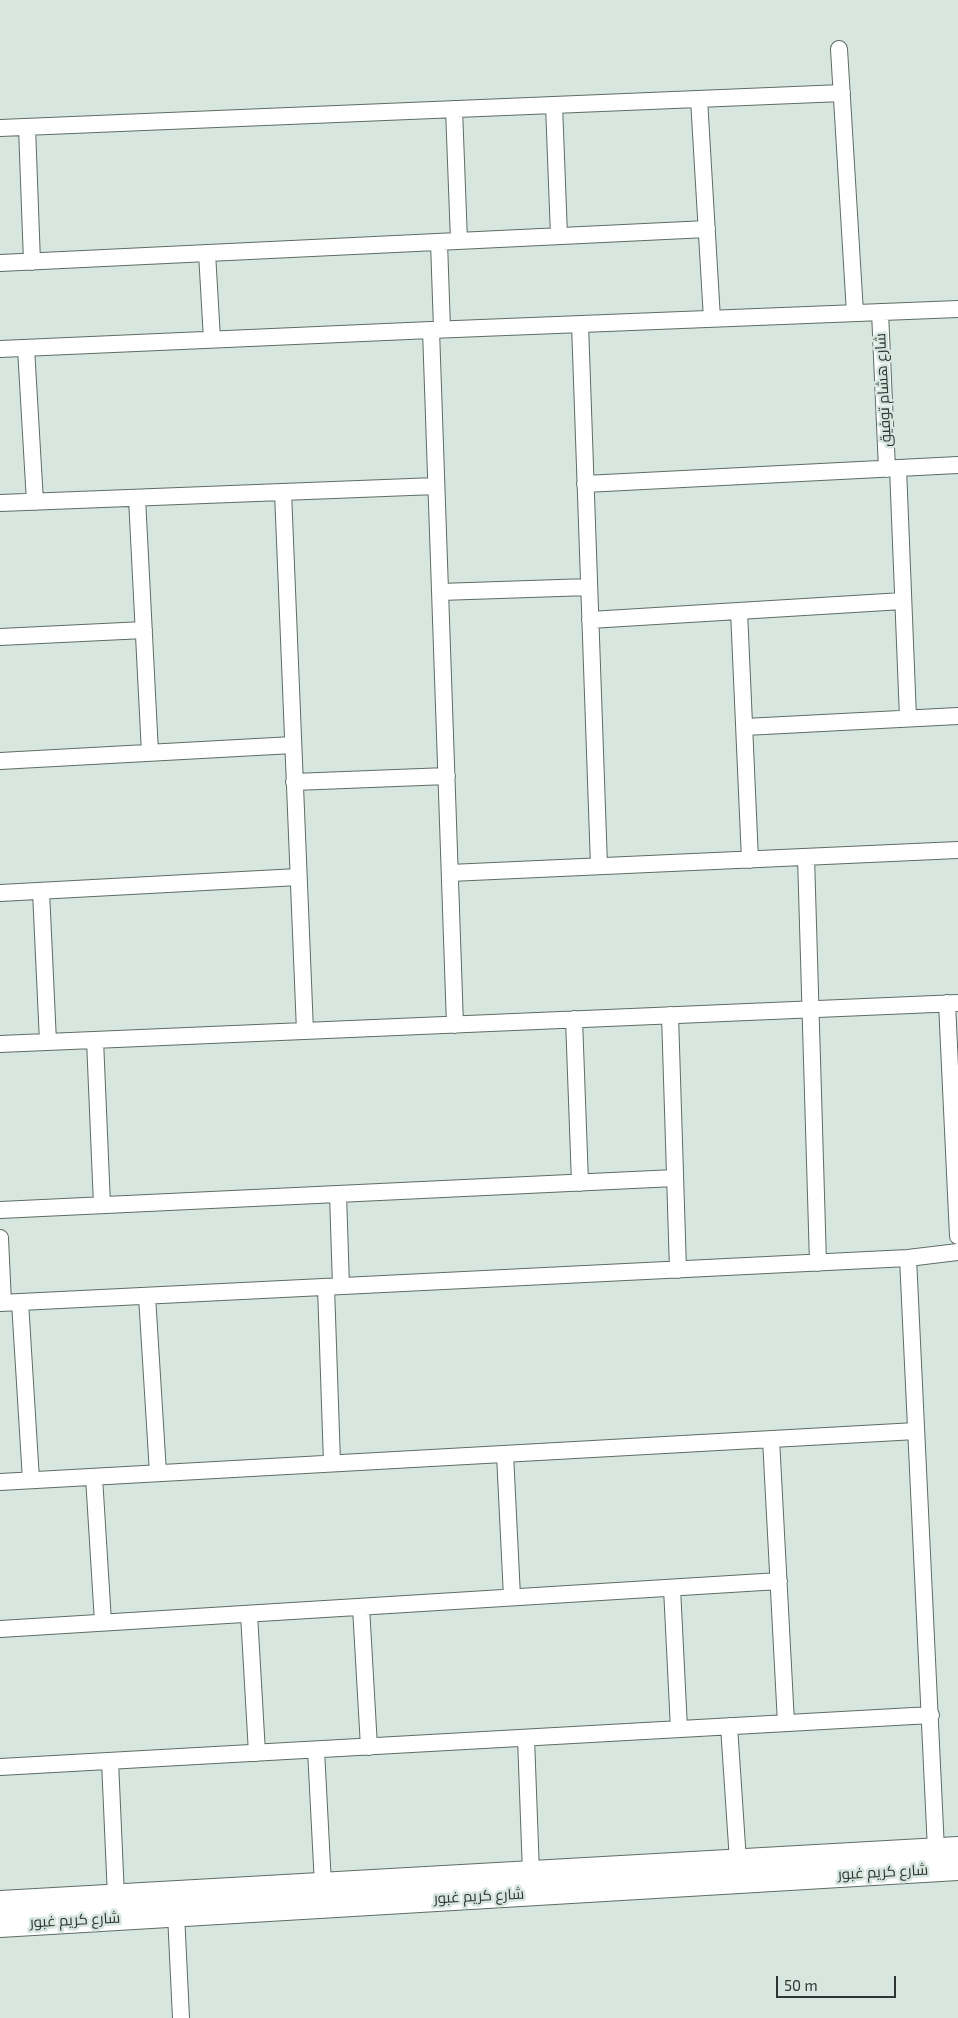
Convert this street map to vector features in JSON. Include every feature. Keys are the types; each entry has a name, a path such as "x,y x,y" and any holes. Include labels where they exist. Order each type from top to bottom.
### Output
{"street":[{"path":"839,49 855,313"},
{"path":"0,128 842,93"},
{"path":"699,99 712,319"},
{"path":"554,105 559,236"},
{"path":"454,109 459,241"},
{"path":"27,127 32,262"},
{"path":"0,263 706,229"},
{"path":"439,242 436,329 436,486 455,1024"},
{"path":"207,253 212,340"},
{"path":"0,349 436,329 958,309"},
{"name":"شارع هشام توفيق","path":"880,312 903,601 908,718"},
{"path":"580,324 598,866"},
{"path":"26,348 35,502"},
{"path":"585,484 958,465"},
{"path":"0,504 436,486"},
{"path":"283,492 305,1031"},
{"path":"137,498 150,752"},
{"path":"440,592 589,587"},
{"path":"590,620 903,601"},
{"path":"739,611 750,860"},
{"path":"0,637 144,630"},
{"path":"744,727 958,716"},
{"path":"0,761 293,745"},
{"path":"294,782 447,776"},
{"path":"450,873 958,850"},
{"path":"806,857 818,1263"},
{"path":"0,893 298,877"},
{"path":"41,891 48,1042"},
{"path":"0,1044 953,1003 958,1236"},
{"path":"670,1015 678,1270"},
{"path":"574,1019 580,1183"},
{"path":"95,1040 102,1205"},
{"path":"0,1210 675,1178"},
{"path":"332,1463 334,1287 338,1194"},
{"path":"0,1238 2,1303 818,1263 908,1258 958,1252"},
{"path":"908,1258 931,1715 947,1850"},
{"path":"147,1296 158,1473"},
{"path":"20,1302 31,1480"},
{"path":"0,1482 916,1431"},
{"path":"771,1439 786,1723"},
{"path":"505,1454 512,1598"},
{"path":"94,1477 103,1622"},
{"path":"0,1629 778,1581"},
{"path":"672,1588 679,1729"},
{"path":"362,1607 369,1747"},
{"path":"249,1614 256,1753"},
{"path":"0,1767 931,1715"},
{"path":"729,1726 738,1861"},
{"path":"526,1738 531,1873"},
{"path":"316,1750 323,1885"},
{"path":"110,1761 116,1897"},
{"name":"شارع كريم غبور","path":"0,1925 176,1914 531,1873 947,1850"},
{"name":"شارع كريم غبور","path":"0,1903 323,1885 374,1892 958,1868"},
{"path":"176,1914 181,2018"}]}
